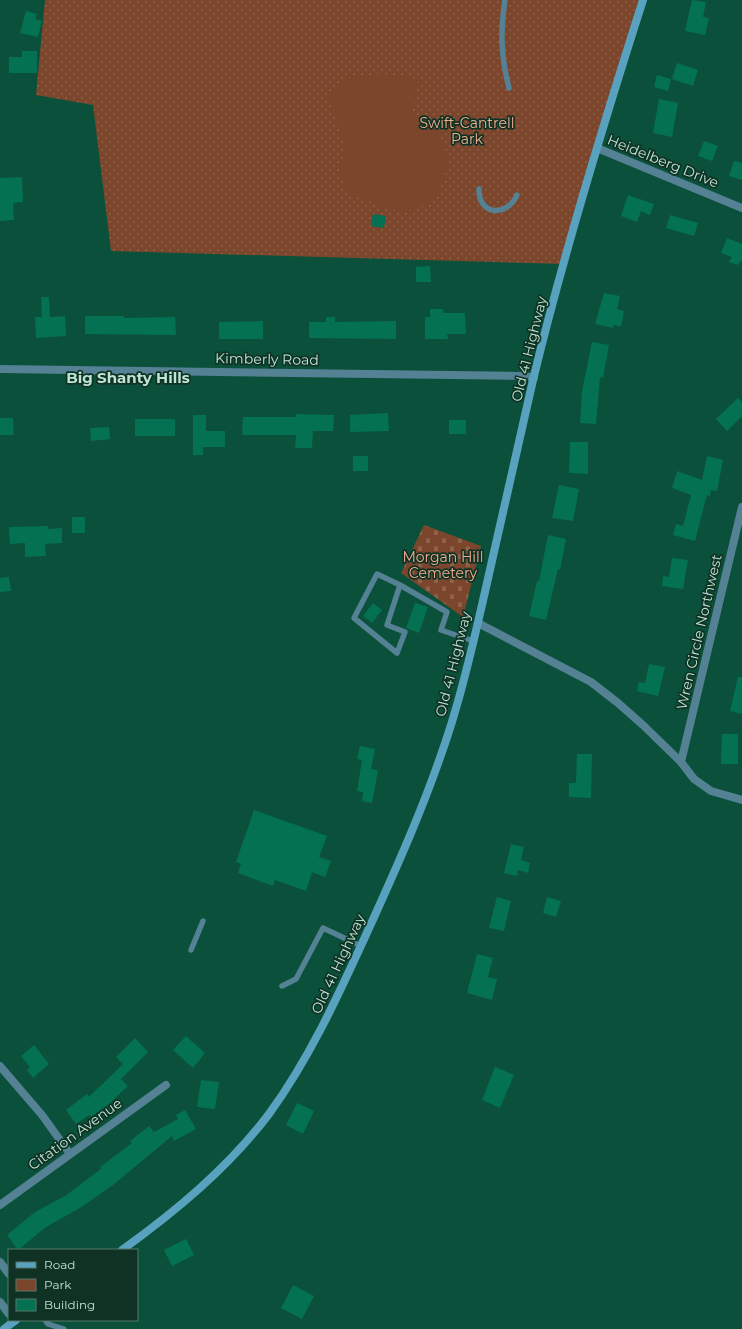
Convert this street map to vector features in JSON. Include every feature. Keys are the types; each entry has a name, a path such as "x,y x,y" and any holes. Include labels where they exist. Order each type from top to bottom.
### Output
{"main road":[{"name":"Old 41 Highway","path":"123,1249 197,1192 248,1140 268,1115 308,1054 344,984 423,807 450,728 474,641 534,378 597,148 644,0"},
{"path":"4,1329 13,1321"}],"street":[{"name":"Heidelberg Drive","path":"597,148 742,208"},
{"name":"Kimberly Road","path":"0,369 524,376 534,378"},
{"name":"Wren Circle Northwest","path":"681,762 742,508"},
{"path":"478,623 591,682 618,703 681,762 694,779 711,790 742,800"},
{"path":"0,1066 42,1115 70,1154"},
{"name":"Citation Avenue","path":"0,1205 166,1085"},
{"path":"0,1262 8,1273"},
{"path":"0,1302 8,1313"}],"lane":[{"path":"505,0 501,24 501,47 509,88"},
{"path":"479,189 482,203 484,206 493,210 503,210 511,206 517,195"},
{"path":"400,586 387,625 405,632 397,653 354,618 377,574 400,586 447,612 441,630 474,641"},
{"path":"191,950 203,921"},
{"path":"282,986 296,979 323,928 361,946"},
{"path":"46,1321 48,1324 64,1329"}],"green space":[{"name":"Swift-Cantrell Park","path":"45,0 640,0 564,264 111,251 93,105 36,95"},
{"path":"382,74 419,79 412,113 435,128 443,142 446,154 447,166 445,178 440,188 433,198 424,205 412,210 401,211 391,209 356,197 350,193 342,182 341,171 343,142 339,124 328,95 347,78"},
{"name":"Morgan Hill Cemetery","path":"424,525 481,546 463,617 401,573"}],"building":[{"path":"692,0 706,2 703,17 709,18 705,35 685,31"},
{"path":"26,11 37,14 35,19 42,21 38,37 20,33"},
{"path":"22,51 37,51 37,73 9,73 9,57 22,57"},
{"path":"677,63 698,70 693,86 672,79"},
{"path":"657,75 671,79 668,91 654,87"},
{"path":"659,99 678,103 672,137 653,133"},
{"path":"704,141 718,146 712,161 698,156"},
{"path":"734,161 742,163 742,180 729,176"},
{"path":"22,177 23,202 13,203 14,220 0,221 0,178"},
{"path":"628,195 654,204 650,215 641,211 637,222 621,216"},
{"path":"373,214 386,216 384,228 371,226"},
{"path":"670,215 698,223 694,236 666,228"},
{"path":"727,238 742,244 742,262 740,261 738,265 729,262 732,257 721,253"},
{"path":"430,266 431,282 416,282 416,267"},
{"path":"604,293 620,296 617,309 624,311 621,326 613,325 613,328 595,324"},
{"path":"41,297 49,297 50,317 65,316 66,336 36,338 35,317 42,317"},
{"path":"430,309 443,309 443,313 465,313 466,334 447,334 448,339 425,339 425,317 430,317"},
{"path":"85,316 124,316 124,318 175,317 176,335 85,334"},
{"path":"326,317 335,317 335,322 396,321 396,339 309,338 309,322 326,322"},
{"path":"263,321 263,339 219,339 219,322"},
{"path":"592,342 609,345 603,378 600,377 596,424 580,423 582,391"},
{"path":"738,398 742,402 742,416 727,431 716,419"},
{"path":"388,413 389,431 350,432 350,415"},
{"path":"296,414 334,415 333,431 313,431 312,448 295,448 296,435 242,435 243,417 296,417"},
{"path":"193,415 206,415 206,431 225,431 225,447 203,447 203,455 193,455"},
{"path":"0,418 13,418 14,435 0,435"},
{"path":"135,419 175,419 175,436 135,436"},
{"path":"449,420 466,420 466,434 449,434"},
{"path":"109,427 110,439 91,441 90,428"},
{"path":"570,442 588,442 588,474 569,473"},
{"path":"353,456 368,456 368,471 353,471"},
{"path":"707,456 723,460 717,491 711,490 710,496 707,495 695,541 673,535 676,524 683,526 691,495 672,488 677,471 702,480"},
{"path":"559,485 579,489 573,521 552,518"},
{"path":"72,517 85,517 85,533 72,533"},
{"path":"48,526 48,529 62,528 62,543 45,544 46,556 25,557 25,543 10,544 9,527"},
{"path":"548,535 566,539 560,570 558,569 546,620 529,616 537,581 539,581"},
{"path":"672,558 688,560 683,589 662,586 663,576 669,577"},
{"path":"9,577 11,591 0,592 0,578"},
{"path":"373,603 382,610 372,623 363,616"},
{"path":"415,603 428,607 419,633 406,628"},
{"path":"649,664 665,667 658,696 637,691 639,682 645,683"},
{"path":"738,677 742,677 742,714 730,711"},
{"path":"722,734 738,734 738,764 721,764"},
{"path":"360,746 375,749 371,769 378,770 372,803 362,801 363,792 357,791 362,760 357,759"},
{"path":"577,754 592,754 591,798 569,797 569,783 576,783"},
{"path":"254,810 327,836 319,857 331,861 325,877 312,872 306,891 275,880 273,886 238,873 241,864 236,862"},
{"path":"511,844 524,847 521,860 530,863 528,873 518,870 517,876 504,873"},
{"path":"497,897 511,901 504,931 489,928"},
{"path":"547,897 561,901 556,917 543,913"},
{"path":"477,954 493,958 488,977 497,979 492,1000 467,993"},
{"path":"186,1036 205,1053 193,1068 173,1050"},
{"path":"135,1038 148,1052 121,1079 128,1086 109,1104 91,1117 89,1115 76,1124 66,1110 87,1094 89,1097 123,1064 116,1057"},
{"path":"34,1045 49,1064 33,1078 27,1070 30,1067 21,1056"},
{"path":"495,1067 514,1075 500,1108 482,1100"},
{"path":"201,1080 219,1082 215,1109 197,1107"},
{"path":"297,1103 314,1111 303,1134 286,1125"},
{"path":"185,1110 196,1129 174,1141 172,1136 113,1185 80,1208 46,1227 17,1249 7,1235 35,1212 65,1196 101,1169 100,1167 132,1143 130,1141 149,1126 154,1132 178,1119 176,1115"},
{"path":"186,1239 194,1255 172,1266 164,1250"},
{"path":"293,1285 314,1296 302,1319 281,1308"}],"district":[{"name":"Big Shanty Hills","path":"128,378"}]}
